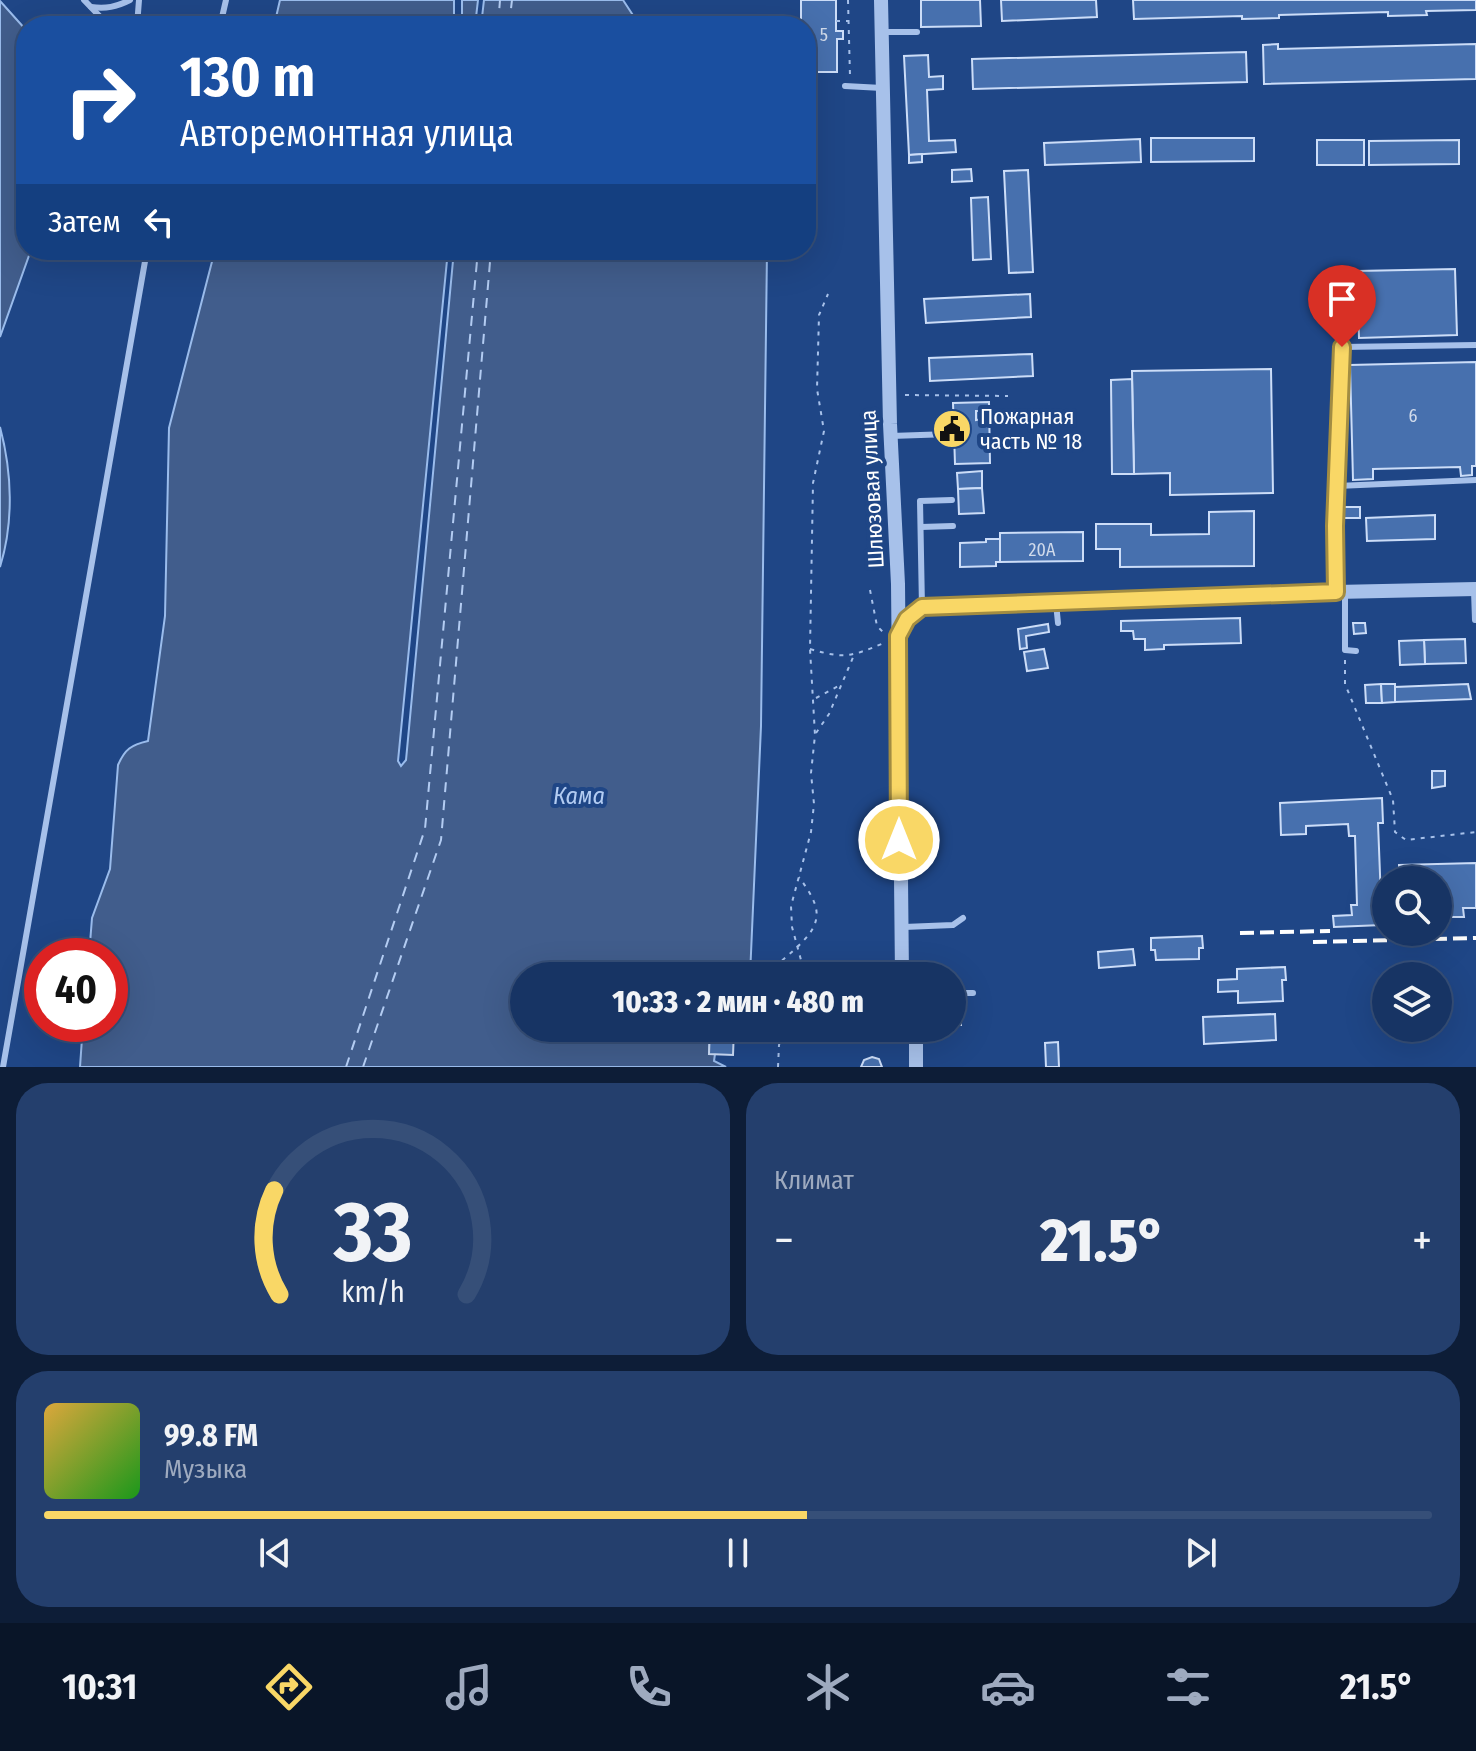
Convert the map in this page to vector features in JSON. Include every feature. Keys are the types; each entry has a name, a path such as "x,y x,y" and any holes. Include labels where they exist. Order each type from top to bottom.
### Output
{"street":[{"name":"Шлюзовая улица","path":"881,0 891,436 898,584 895,638 901,962"},
{"path":"898,584 922,607"},
{"path":"895,638 907,619 922,607 1475,589"},
{"path":"916,1042 916,1067"}],"lane":[{"path":"84,0 100,16"},
{"path":"91,7 119,6 130,0"},
{"path":"882,32 917,32"},
{"path":"848,86 882,88"},
{"path":"3,1067 145,260"},
{"path":"1356,651 1345,650 1340,592 1337,486 1342,347 1476,345"},
{"path":"891,436 950,434"},
{"path":"1337,486 1476,480"},
{"path":"922,607 920,501 952,500"},
{"path":"921,527 953,526"},
{"path":"1475,589 1475,620"},
{"path":"1056,603 1058,623"},
{"path":"900,927 953,925 963,918"},
{"path":"966,993 973,993"}],"path":[{"path":"848,0 848,86"},
{"path":"836,21 849,21"},
{"path":"802,962 792,927 791,906 811,832 814,804 811,773 815,735 810,649 813,483 824,431 817,389 819,315 828,294"},
{"path":"904,395 1008,396"},
{"path":"870,590 877,626 895,638"},
{"path":"810,649 838,657 854,655 895,638"},
{"path":"1345,650 1345,684 1393,800 1395,832 1406,840 1476,832"},
{"path":"815,735 843,684 854,655"},
{"path":"814,699 843,684"},
{"path":"779,962 799,946 818,914 816,899 799,877"},
{"path":"778,1067 780,1042"}],"water":[{"path":"280,0 454,0 454,16 276,16"},
{"path":"462,0 478,0 476,16 462,16"},
{"path":"484,0 623,0 633,16 482,16"},
{"path":"0,1 16,19 16,260 27,260 0,337"},
{"name":"Кама","path":"212,260 447,260 398,761 401,766 406,760 453,260 767,260 761,726 751,962 510,962 510,1042 709,1042 709,1054 715,1054 714,1061 726,1067 80,1067 82,1042 128,1042 128,938 90,938 92,918 110,869 118,765 129,748 148,741 165,616 169,428"},
{"path":"0,427 10,497 8,532 0,567"}],"building":[{"path":"801,0 836,0 836,31 843,31 843,39 837,39 837,72 816,72 816,16 801,16"},
{"path":"921,0 980,0 981,26 921,27"},
{"path":"1001,0 1096,0 1097,17 1002,21"},
{"path":"1133,0 1476,0 1476,10 1426,11 1427,15 1388,16 1388,12 1279,15 1279,18 1134,19"},
{"path":"1278,44 1278,49 1476,44 1476,79 1264,84 1263,45"},
{"path":"1246,52 1247,82 973,89 972,59"},
{"path":"928,55 929,77 943,76 943,89 927,90 929,141 955,140 956,152 909,155 904,56"},
{"path":"1151,138 1254,138 1254,161 1151,162"},
{"path":"1140,139 1141,162 1045,165 1044,143"},
{"path":"1317,140 1364,140 1364,165 1317,165"},
{"path":"1459,140 1459,164 1369,165 1369,141"},
{"path":"922,154 922,162 909,163 909,155"},
{"path":"971,169 972,181 952,182 952,170"},
{"path":"1028,170 1033,272 1009,273 1004,171"},
{"path":"988,197 991,259 973,260 971,198"},
{"path":"1455,269 1457,335 1359,338 1357,271"},
{"path":"1030,294 1031,317 926,323 924,299"},
{"path":"1032,354 1033,376 930,381 929,358"},
{"path":"1476,362 1476,466 1472,466 1472,475 1461,476 1460,467 1373,469 1373,479 1353,480 1350,365"},
{"path":"1271,369 1273,493 1170,495 1170,473 1134,474 1132,371"},
{"path":"1132,379 1134,474 1112,474 1111,380"},
{"path":"989,402 990,463 955,464 953,403"},
{"path":"976,411 983,411 984,419 976,420"},
{"path":"982,471 982,488 958,489 957,473"},
{"path":"982,488 984,513 959,514 958,489"},
{"path":"1341,507 1360,507 1360,518 1341,518"},
{"path":"1254,511 1254,566 1120,567 1120,549 1096,549 1096,524 1151,524 1151,535 1209,534 1209,512"},
{"path":"1435,515 1435,539 1367,541 1366,518"},
{"path":"1083,532 1083,561 1000,562 1000,533"},
{"path":"986,539 1000,539 1000,562 996,562 996,566 960,567 960,543 986,542"},
{"path":"1240,618 1241,643 1164,645 1164,649 1145,650 1145,639 1134,639 1133,631 1121,631 1121,621"},
{"path":"1353,623 1365,623 1366,633 1354,634"},
{"path":"1048,624 1049,632 1026,636 1027,648 1020,649 1018,629"},
{"path":"1465,639 1466,663 1425,664 1424,640"},
{"path":"1424,640 1425,664 1400,665 1399,641"},
{"path":"1044,649 1048,668 1027,671 1024,652"},
{"path":"1381,684 1382,703 1366,703 1365,685"},
{"path":"1381,684 1395,684 1395,702 1382,703"},
{"path":"1468,684 1471,699 1395,702 1395,687"},
{"path":"1432,771 1445,771 1445,786 1432,788"},
{"path":"1382,798 1383,823 1378,823 1380,866 1372,866 1372,925 1334,927 1333,916 1352,915 1351,905 1357,905 1355,836 1349,836 1348,824 1306,826 1306,834 1281,835 1280,803"},
{"path":"1476,863 1476,908 1463,908 1464,917 1452,917 1452,866 1399,865"},
{"path":"1202,936 1203,948 1199,948 1199,959 1156,960 1155,950 1151,950 1151,938"},
{"path":"1133,949 1135,965 1099,968 1098,952"},
{"path":"1285,967 1283,1001 1238,1003 1238,991 1218,992 1218,980 1237,979 1237,969"},
{"path":"1275,1014 1276,1040 1204,1044 1203,1017"},
{"path":"709,1042 734,1042 733,1055 709,1054"},
{"path":"1058,1042 1059,1067 1046,1067 1045,1043"},
{"path":"872,1057 879,1059 882,1067 861,1067 864,1060"}],"ferry route":[{"path":"499,16 500,0"},
{"path":"510,16 512,0"},
{"path":"346,1067 425,829 477,260"},
{"path":"363,1067 441,840 490,260"}],"railway":[{"path":"1240,933 1330,931"},
{"path":"1313,942 1476,938"}],"place":[{"name":"Пожарная часть № 18","path":"952,429"}],"route":[{"path":"899,840 898,636 913,612 922,607 1336,592 1335,526 1342,347"}]}
